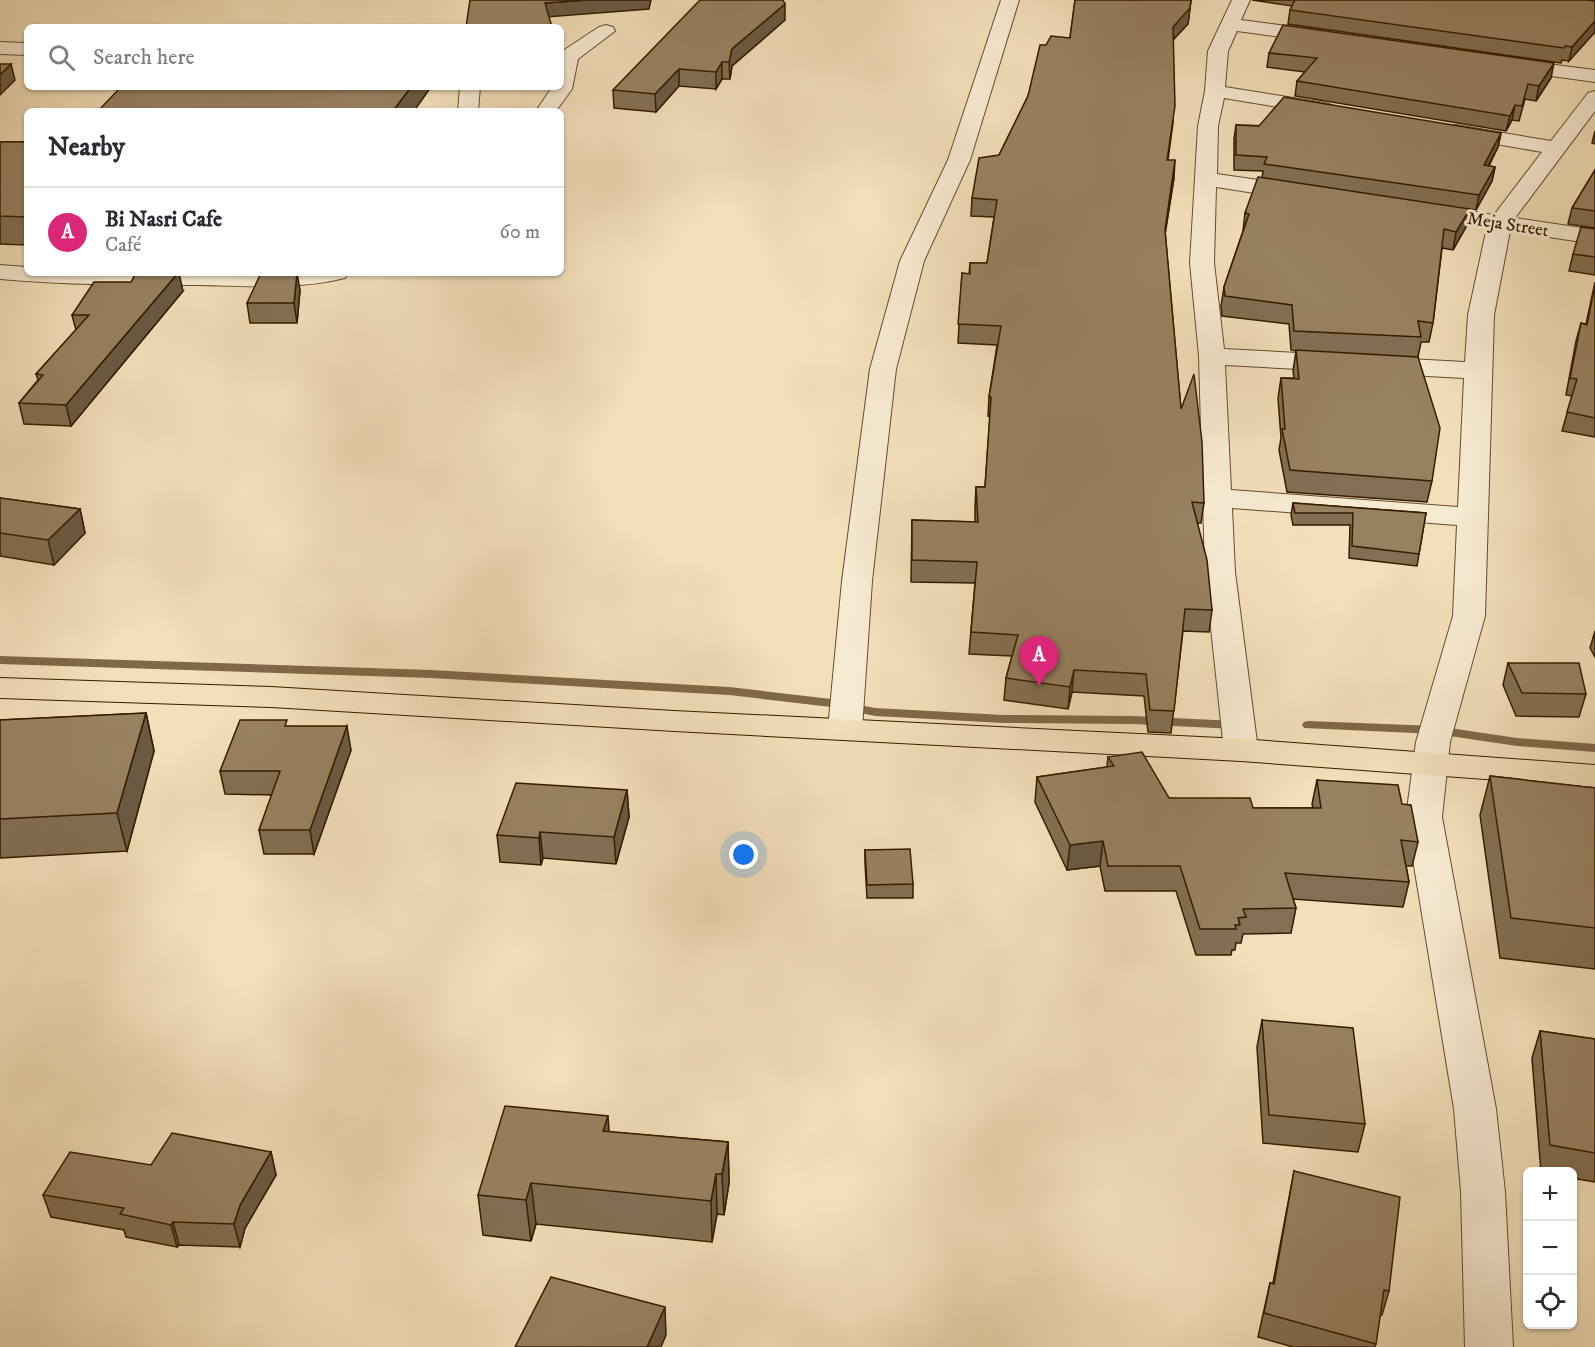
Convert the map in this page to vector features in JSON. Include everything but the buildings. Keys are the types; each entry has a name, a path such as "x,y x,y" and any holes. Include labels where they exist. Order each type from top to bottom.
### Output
{"main road":[{"path":"0,688 271,697 1241,750 1595,776"}],"street":[{"path":"845,729 857,581 883,369 912,261 959,160 1010,0"},
{"path":"1240,0 1218,51 1215,91 1208,126 1202,263 1212,356 1220,572 1241,750"},
{"path":"1230,24 1346,40"},
{"path":"565,57 606,31"},
{"path":"0,48 24,50"},
{"path":"1491,62 1595,76"},
{"path":"468,108 470,90"},
{"path":"548,108 561,90"},
{"path":"1215,91 1346,112"},
{"path":"1489,1347 1483,1192 1475,1109 1425,817 1436,730 1469,616 1476,371 1481,315 1500,222 1595,97"},
{"path":"1438,128 1555,148"},
{"path":"1207,179 1323,197"},
{"name":"Meja Street","path":"1400,208 1595,237"},
{"path":"0,272 24,273"},
{"path":"74,276 230,279 321,276"},
{"path":"1212,356 1476,371"},
{"path":"1217,498 1472,517"}],"waterway":[{"path":"0,660 431,674 729,691 831,703 875,712 1004,719 1133,720 1235,725"},
{"path":"1308,725 1436,730 1517,742 1595,748"}],"place":[{"name":"Bi Nasri Cafe","path":"1039,686"}]}
